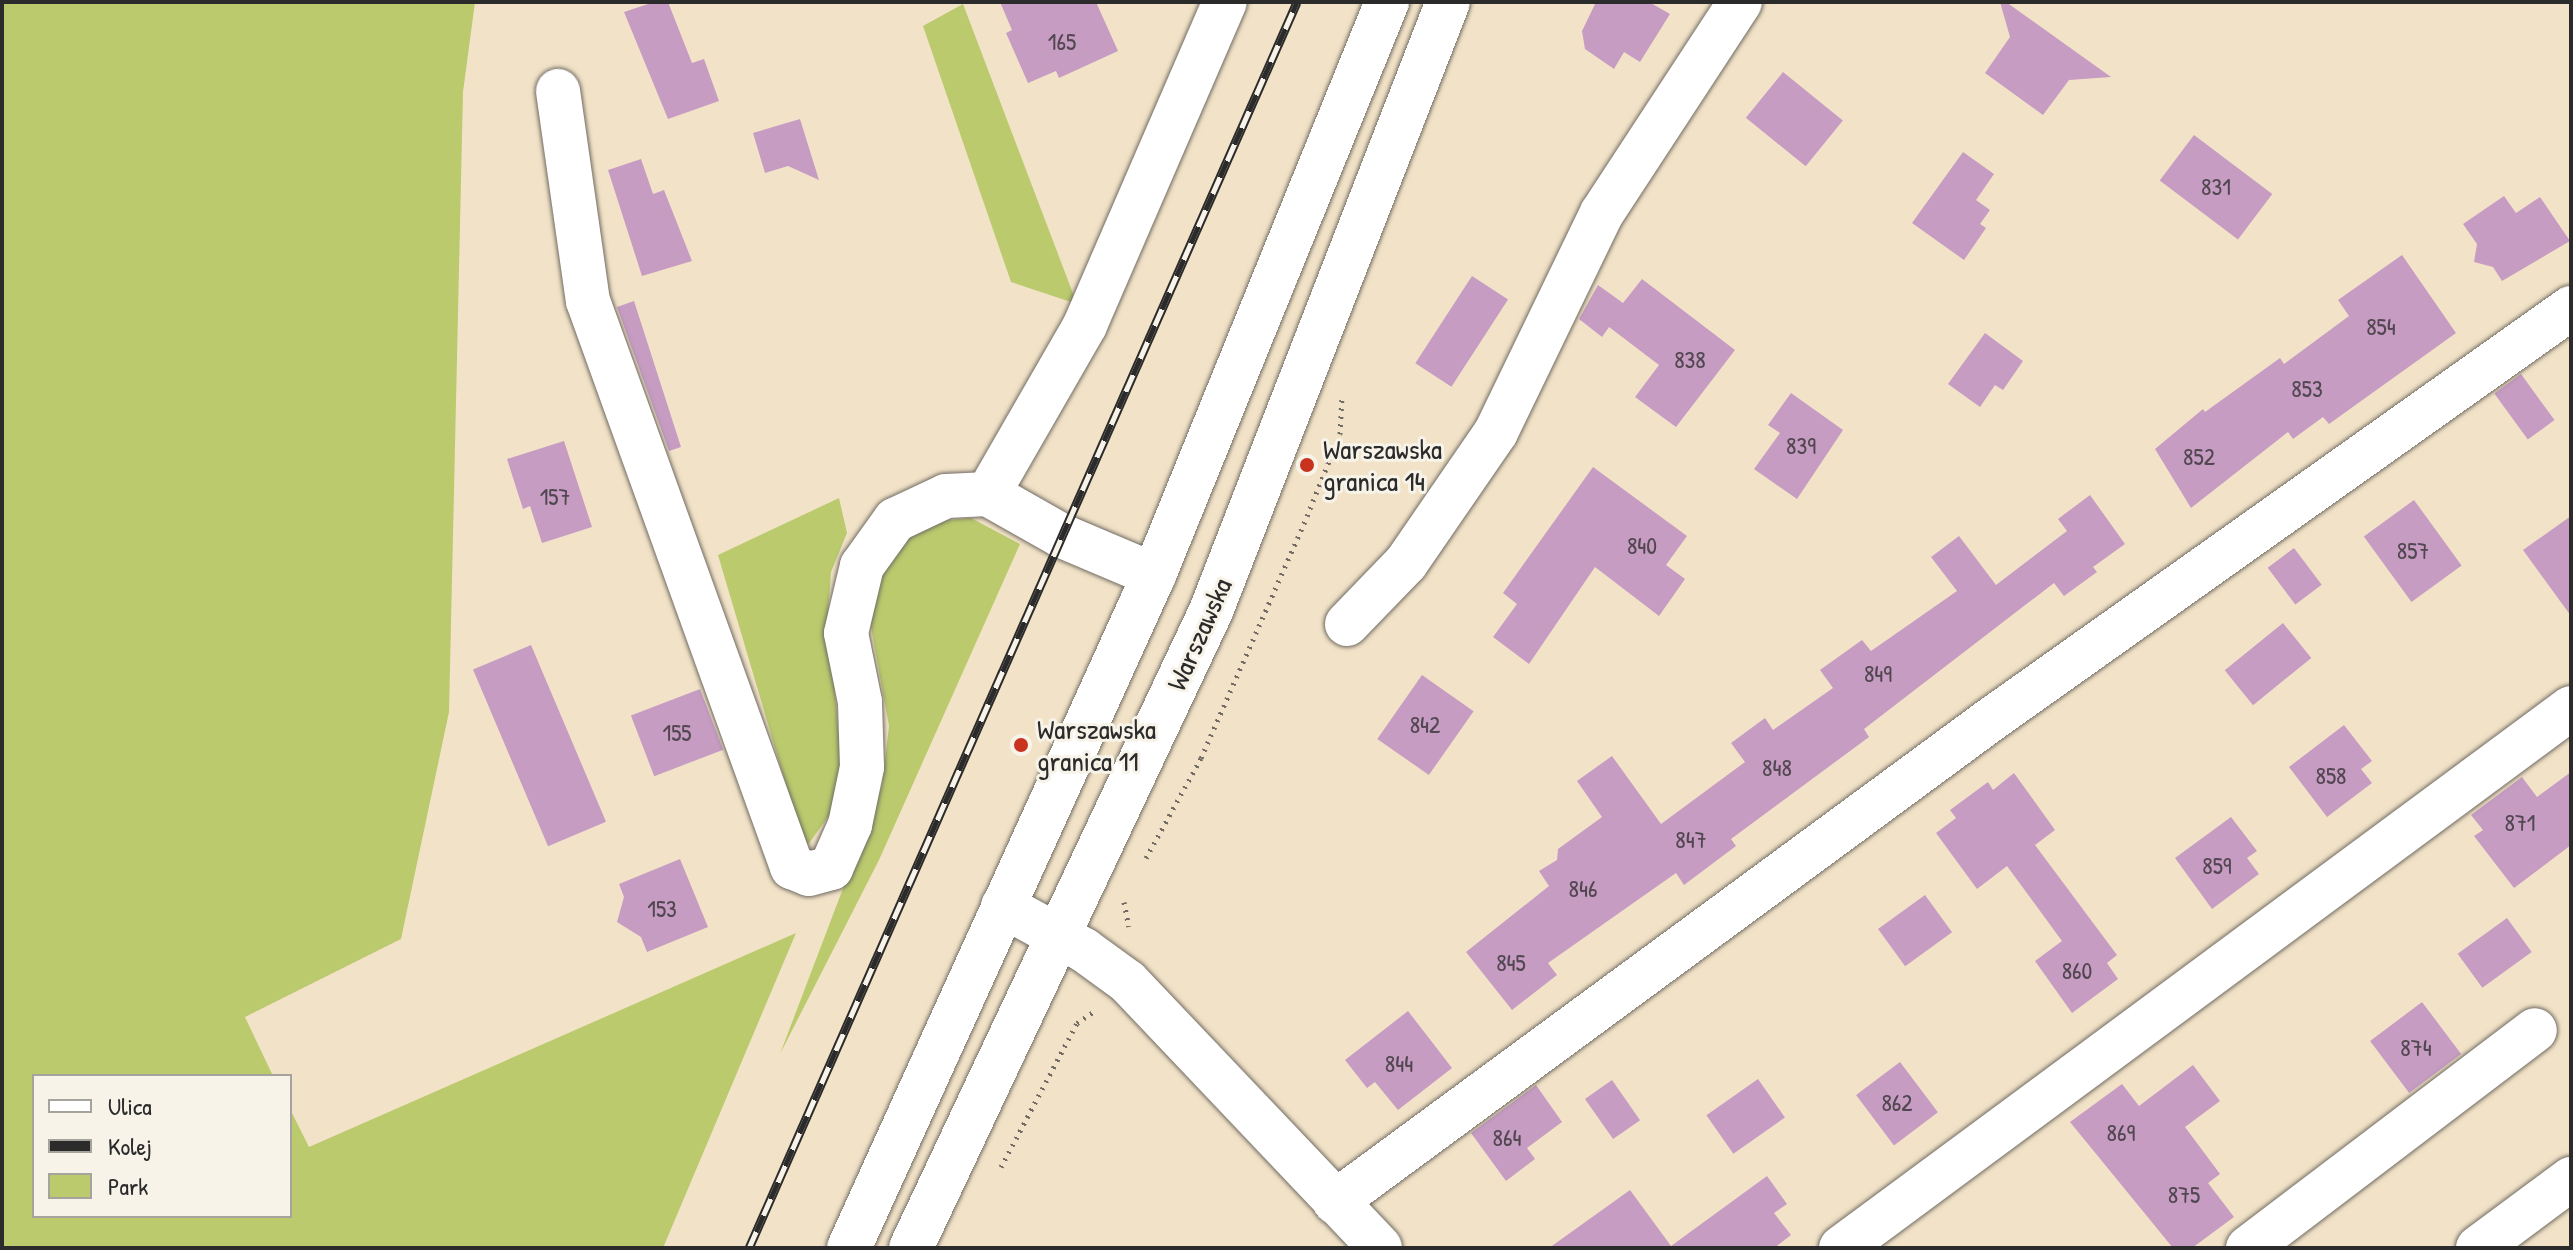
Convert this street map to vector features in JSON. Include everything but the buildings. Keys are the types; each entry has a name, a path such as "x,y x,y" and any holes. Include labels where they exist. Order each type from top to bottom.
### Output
{"main road":[{"path":"988,494 1085,325 1225,2"},
{"path":"849,1248 1154,575 1387,2"},
{"name":"Warszawska","path":"911,1248 1061,937 1211,611 1448,2"},
{"path":"1347,624 1406,563 1496,432 1602,213 1740,2"},
{"path":"558,91 588,301 792,867 809,874 831,868 850,825 862,767 860,702 846,633 862,566 895,520 946,496 988,494 1062,536 1154,575"},
{"path":"1335,1202 1993,718 2571,308"},
{"path":"1841,1248 2571,708"},
{"path":"1003,906 1061,937 1128,982 1160,1012 1380,1248"},
{"path":"2248,1248 2535,1030"},
{"path":"2478,1248 2571,1179"}],"path":[{"path":"995,1178 1077,1023 1108,1005"}],"green space":[{"path":"2,2 475,2 463,92 449,712 401,939 245,1017 272,1074 32,1074 32,1218 292,1218 292,1113 309,1147 796,933 663,1248 2,1248"},
{"path":"963,4 1077,304 1011,282 923,26"},
{"path":"839,498 847,533 831,572 828,614 841,761 830,814 805,849 718,555"},
{"path":"971,518 1020,544 879,860 780,1054 882,786 889,726 869,616 872,579 909,536 937,521"}],"railway":[{"path":"749,1248 1297,2"}],"place":[{"name":"Warszawska granica 14","path":"1307,465"},
{"name":"Warszawska granica 11","path":"1021,745"}]}
